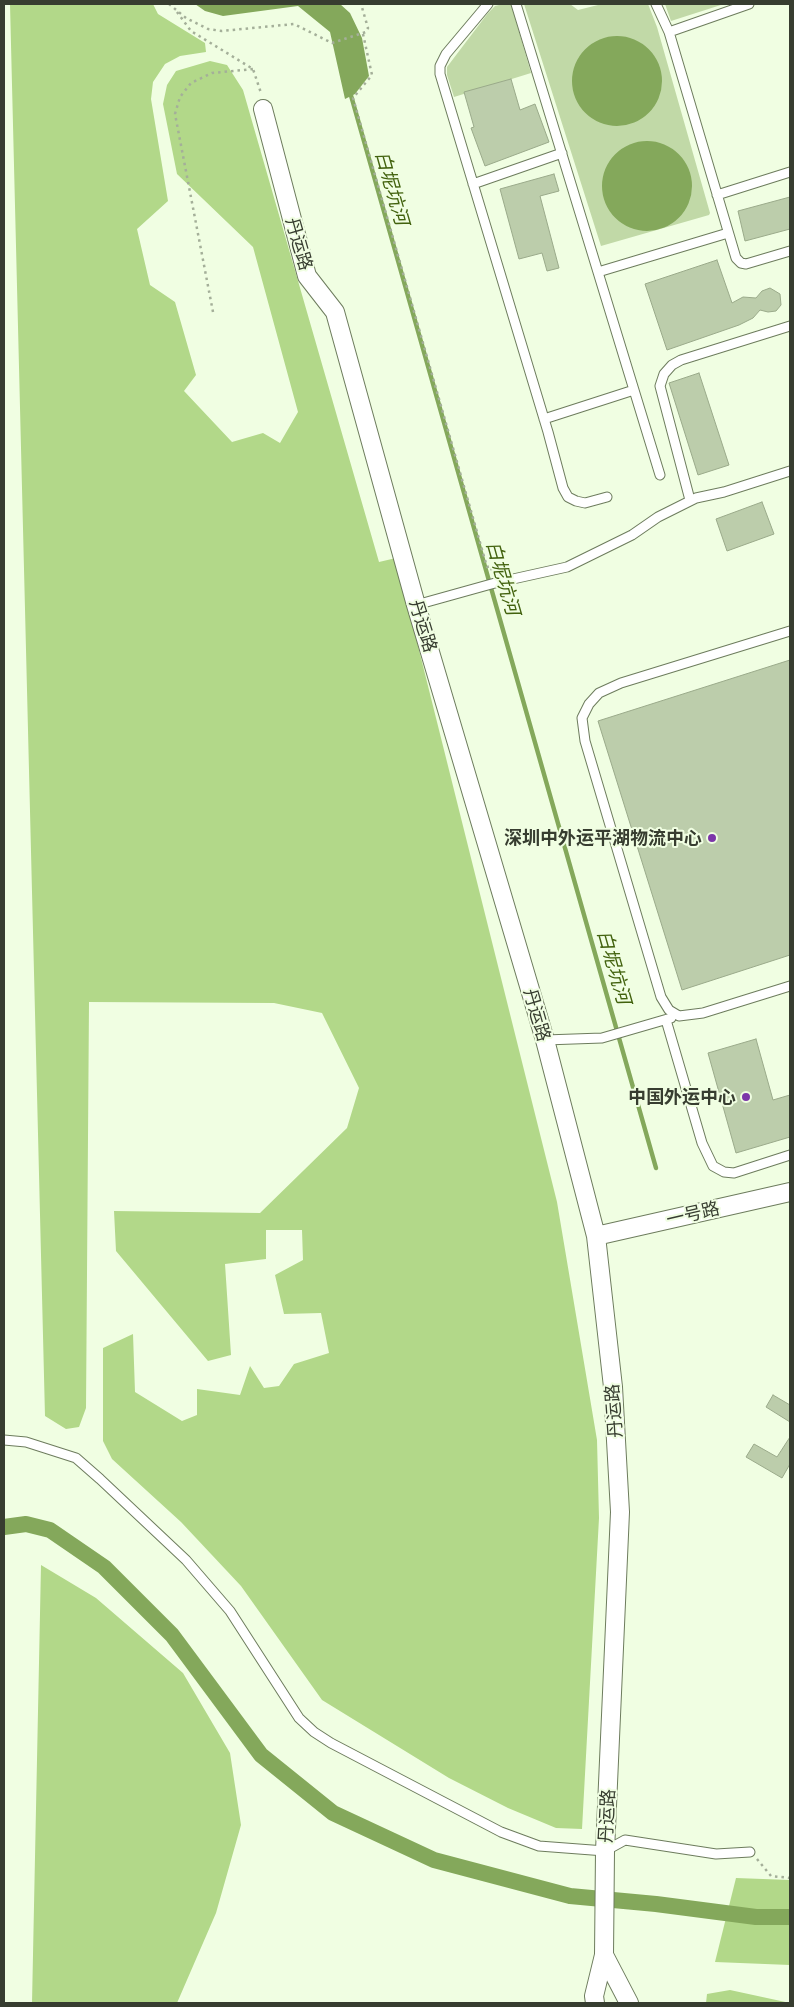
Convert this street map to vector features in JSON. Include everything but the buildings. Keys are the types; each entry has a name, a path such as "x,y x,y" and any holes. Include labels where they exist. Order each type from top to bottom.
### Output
{"street":[{"name":"丹运路","path":"263,109 307,276 335,312 416,605 545,1040 596,1236 613,1387 620,1512 605,1871 604,1955 594,1996 595,2003"},
{"name":"一号路","path":"596,1236 790,1192"},
{"name":"丹运路","path":"604,1955 629,2003"}],"lane":[{"path":"488,4 446,54 440,66 440,74 563,488 568,497 576,502 584,503 607,497"},
{"path":"516,4 660,475"},
{"path":"656,4 668,32 736,258 741,263 746,264 790,251"},
{"path":"668,32 749,4"},
{"path":"473,184 562,153"},
{"path":"716,195 790,172"},
{"path":"598,272 728,233"},
{"path":"690,500 660,386 664,374 672,365 682,360 790,326"},
{"path":"544,419 634,390"},
{"path":"416,605 494,583 567,567 632,535 658,517 690,500 790,471"},
{"path":"678,1016 669,1010 661,997 584,741 582,718 589,704 599,693 621,682 790,631"},
{"path":"545,1040 602,1038 678,1016 703,1013 790,986"},
{"path":"666,1020 702,1143 713,1166 724,1172 734,1173 790,1155"},
{"path":"4,1440 26,1442 76,1458 100,1479 186,1560 230,1610 299,1718 314,1732 331,1743 501,1832 539,1846 606,1851 625,1840 716,1854 750,1852"}],"path":[{"path":"169,4 186,18 208,28 222,31 294,24 332,44 362,34 368,28 360,4"},
{"path":"175,9 191,31 253,69 260,89 263,109"},
{"path":"362,34 372,75 353,98 487,567 490,566"},
{"path":"213,312 175,114 180,97 191,83 212,73 253,69"},
{"path":"750,1852 771,1876 790,1878"}],"shaded area":[{"path":"10,4 153,4 158,14 205,43 206,52 180,56 165,64 153,82 151,99 168,201 137,229 150,285 175,302 196,375 184,391 232,442 263,433 280,443 298,412 253,247 177,174 163,104 167,85 176,71 210,61 227,65 243,90 379,562 396,558 557,1202 597,1440 599,1518 582,1829 556,1828 508,1808 449,1778 322,1700 241,1586 181,1522 112,1459 103,1441 103,1348 133,1334 135,1392 182,1421 197,1415 197,1389 240,1395 250,1366 264,1388 279,1386 294,1364 329,1353 321,1313 284,1314 275,1275 303,1260 302,1230 266,1230 266,1259 225,1264 231,1355 208,1361 116,1251 114,1211 260,1213 347,1128 359,1088 322,1013 274,1003 89,1002 86,1408 79,1427 66,1429 45,1416"},
{"path":"195,4 340,4 350,13 362,38 369,76 355,94 345,99 330,32 298,6 223,16 205,11"},
{"path":"511,4 531,73 454,97 447,75 447,67 488,13 495,6"},
{"path":"524,4 570,4 578,10 602,4 648,4 657,27 709,215 601,246"},
{"path":"665,4 724,4 671,21"},
{"path":"617,36 634,40 649,49 658,64 662,81 658,98 649,113 634,122 617,126 600,122 585,113 576,98 572,81 576,64 585,49 600,40"},
{"path":"647,141 664,145 679,154 688,169 692,186 688,203 679,218 664,227 647,231 630,227 615,218 606,203 602,186 606,169 615,154 630,145"},
{"path":"41,1565 96,1598 183,1673 230,1753 241,1825 216,1913 177,2003 32,2003"},
{"path":"736,1878 790,1880 790,1965 715,1962"},
{"path":"730,1990 790,2003 706,2003 707,1994"}],"waterway":[{"name":"白坭坑河","path":"350,92 656,1168"},
{"path":"4,1527 26,1524 50,1530 104,1567 172,1635 261,1755 333,1813 434,1860 570,1896 656,1904 756,1917 790,1917"}],"place":[{"name":"深圳中外运平湖物流中心","path":"712,838"},
{"name":"中国外运中心","path":"746,1097"}]}
